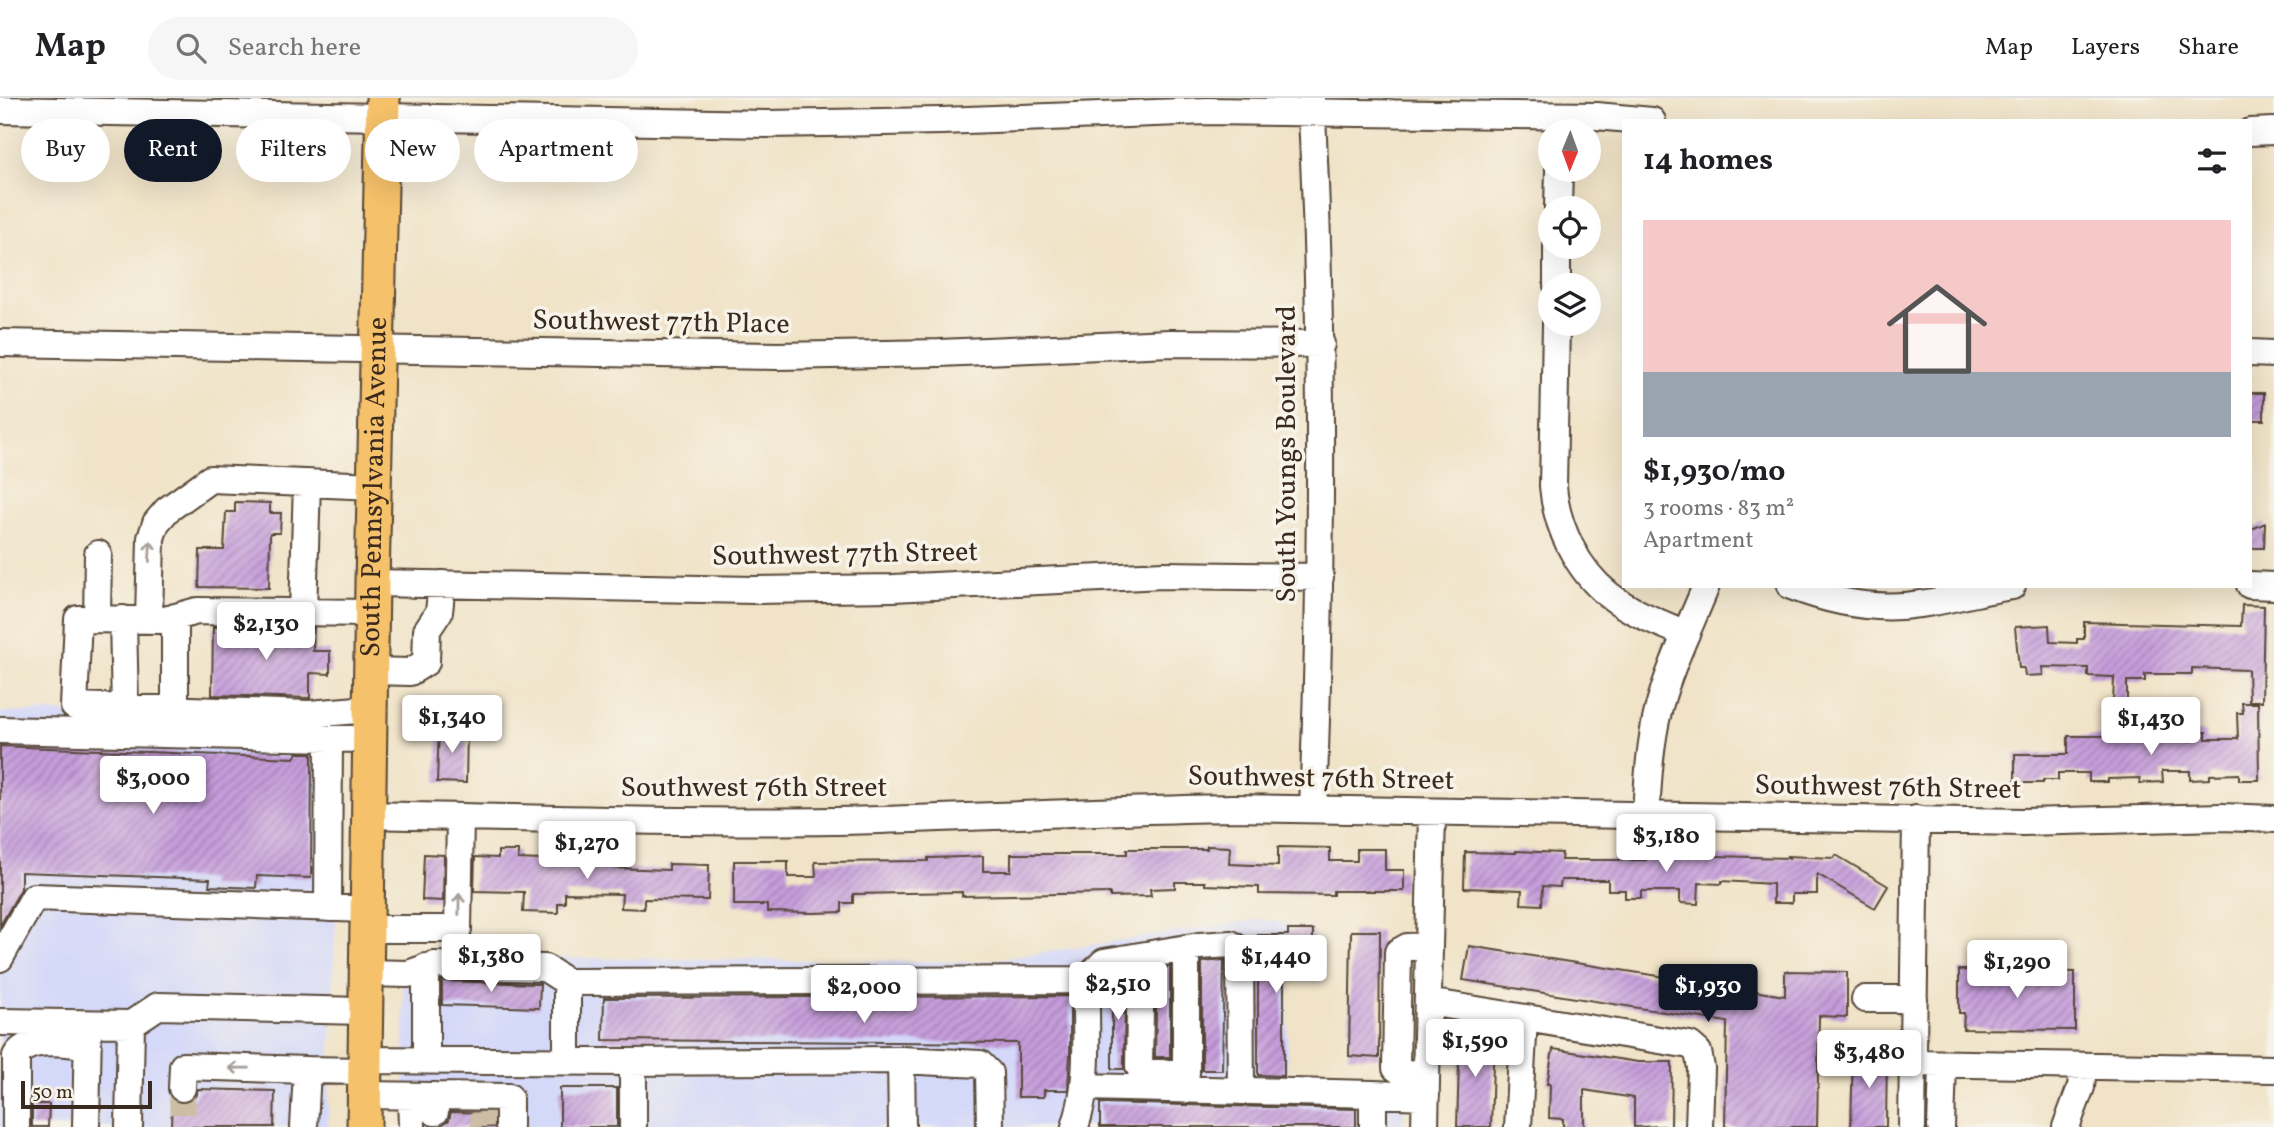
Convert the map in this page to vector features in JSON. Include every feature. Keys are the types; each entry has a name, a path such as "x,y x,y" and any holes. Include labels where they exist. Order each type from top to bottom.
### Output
{"main road":[{"name":"South Pennsylvania Avenue","path":"364,1088 383,107"}],"street":[{"path":"0,110 383,107 766,124 941,121 1311,105 1638,119"},
{"name":"South Youngs Boulevard","path":"1311,105 1321,344 1320,577 1313,809"},
{"path":"2252,132 2274,131"},
{"path":"1556,336 1553,486 1554,503 1566,536 1587,572 1608,595 1637,613 1686,634"},
{"name":"Southwest 77th Place","path":"0,343 777,356 939,353 1170,343 1321,344"},
{"path":"2252,353 2274,354"},
{"path":"175,710 174,616 151,538 156,523 167,510 210,479 374,486"},
{"path":"303,612 307,483"},
{"path":"98,554 125,708"},
{"name":"Southwest 77th Street","path":"110,619 303,612 442,584 754,590 893,588 1163,575 1320,577"},
{"path":"371,671 410,672 426,662 427,629 439,612 442,584"},
{"path":"2252,586 2274,586"},
{"path":"1646,815 1650,762 1659,708 1705,588"},
{"path":"1797,588 1845,603 1885,606 1919,604 2002,588"},
{"path":"110,619 78,619 75,706 309,714 370,724"},
{"path":"0,730 329,737 370,724"},
{"path":"328,908 329,737"},
{"name":"Southwest 76th Street","path":"368,815 754,822 913,819 1136,809 1313,809 2023,822 2222,817 2274,819"},
{"path":"1425,1127 1432,812"},
{"path":"0,958 34,897 328,908 366,919 458,929 460,817"},
{"path":"1912,1127 1916,819"},
{"path":"1075,1127 1085,1087 1086,980 1104,962 1186,948 1231,944 1240,950 1241,1082"},
{"path":"1426,1085 1396,1068 1398,952 1407,947 1429,946"},
{"path":"1185,1073 1186,948"},
{"path":"1141,956 1139,1066 1142,1073 1185,1073 1241,1082 1373,1094 1426,1085"},
{"path":"365,973 408,974 434,964 545,968 567,982 1086,980"},
{"path":"412,1127 433,1100 437,1060 426,967"},
{"path":"567,982 567,1061"},
{"path":"1865,999 1913,999"},
{"path":"1428,1002 1690,1045 1698,1052 1700,1068 1699,1127"},
{"path":"16,1127 16,1056 21,1048 33,1043 131,1024 158,1006 364,1011"},
{"path":"1518,1127 1524,1018"},
{"path":"0,1022 88,1034"},
{"path":"130,1127 131,1024"},
{"path":"86,1127 88,1034"},
{"path":"364,1088 437,1060 901,1060 980,1064 989,1073 990,1127"},
{"path":"901,1060 902,1127"},
{"path":"633,1062 633,1127"},
{"path":"1913,1063 2274,1069"},
{"path":"1941,1127 1942,1064"},
{"path":"182,1088 183,1066 307,1070 364,1088 433,1100 492,1102 526,1096 525,1127"},
{"path":"2074,1125 2083,1066"},
{"path":"304,1127 307,1070"},
{"path":"1085,1087 1241,1082"},
{"path":"1373,1094 1373,1127"},
{"path":"492,1102 509,1127"}],"shaded area":[{"path":"0,712 343,714 328,1127 0,1127"},
{"path":"1259,919 1289,924 1287,1087 1404,1086 1404,1127 405,1127 403,954 467,957 980,962"}],"building":[{"path":"2252,393 2264,393 2264,420 2252,420"},
{"path":"235,502 270,503 270,513 281,513 280,533 270,533 269,588 199,587 200,550 224,550 226,512 235,512"},
{"path":"2265,523 2264,548 2252,548 2252,529"},
{"path":"2242,605 2264,606 2262,701 2249,701 2248,670 2192,668 2192,674 2145,674 2145,681 2127,681 2127,704 2113,704 2114,677 2088,676 2088,668 2042,667 2043,675 2025,676 2024,668 2019,668 2015,627 2049,625 2050,642 2077,643 2077,639 2084,639 2084,622 2241,626"},
{"path":"213,627 314,628 313,651 330,651 330,674 310,673 310,698 212,695"},
{"path":"2242,703 2258,703 2259,780 2239,780 2239,774 2210,775 2210,779 2190,780 2190,771 2162,771 2163,782 2140,783 2140,778 2089,782 2089,773 2058,773 2058,780 2015,783 2015,754 2068,754 2068,736 2110,736 2110,740 2193,741 2193,732 2206,732 2206,739 2238,739 2237,713 2243,713"},
{"path":"439,727 467,728 466,783 437,782"},
{"path":"0,746 294,758 297,753 312,753 311,878 257,876 256,888 209,886 210,879 21,872 21,889 0,926"},
{"path":"1207,846 1230,847 1229,864 1278,866 1278,847 1330,848 1330,861 1357,861 1357,849 1385,849 1385,870 1404,870 1404,891 1333,891 1333,895 1259,894 1259,887 1175,882 1175,888 1150,889 1151,896 1110,897 1110,893 962,896 962,892 853,894 853,903 842,903 842,912 814,913 767,912 767,905 734,905 734,861 788,861 788,877 816,877 815,862 928,861 928,858 983,856 983,871 1011,871 1011,854 1127,854 1127,849 1207,849"},
{"path":"498,851 518,851 518,859 587,862 587,859 613,860 613,868 669,870 669,864 709,865 708,900 644,899 644,909 621,908 622,894 565,893 565,903 558,903 558,913 523,912 524,892 474,891 475,857 498,858"},
{"path":"1465,852 1562,853 1561,860 1646,860 1646,854 1790,858 1786,856 1834,858 1836,855 1888,886 1875,908 1817,874 1817,894 1792,894 1792,903 1773,903 1773,884 1722,881 1722,884 1699,883 1698,904 1680,903 1680,891 1641,891 1641,898 1625,898 1625,890 1608,890 1608,880 1561,880 1560,887 1543,886 1542,905 1521,904 1522,890 1464,888"},
{"path":"424,854 444,855 443,901 422,900"},
{"path":"1288,930 1313,930 1313,956 1284,956 1284,1076 1258,1075 1258,935 1288,935"},
{"path":"1351,931 1380,931 1379,1058 1349,1056"},
{"path":"1469,946 1785,996 1785,971 1847,972 1847,1017 1819,1016 1817,1127 1725,1127 1727,1022 1463,980"},
{"path":"1224,960 1222,1070 1202,1070 1202,962"},
{"path":"1170,967 1170,1057 1155,1057 1157,969"},
{"path":"1959,970 2075,972 2075,1030 1963,1029 1964,1013 1959,1013"},
{"path":"1125,974 1124,1069 1112,1069 1112,977"},
{"path":"442,981 540,984 539,1008 442,1005"},
{"path":"1070,996 1068,1090 1044,1090 1044,1097 1018,1097 1018,1043 603,1040 604,998"},
{"path":"1460,1031 1494,1032 1491,1127 1457,1127"},
{"path":"1553,1049 1638,1062 1672,1062 1671,1126 1634,1127 1634,1098 1584,1090 1584,1127 1563,1127 1563,1119 1549,1118 1550,1084 1547,1084"},
{"path":"1853,1052 1887,1052 1886,1127 1851,1127"},
{"path":"560,1088 617,1088 617,1127 560,1127"},
{"path":"198,1089 275,1091 274,1127 171,1127 172,1099 181,1104 189,1102"},
{"path":"1100,1103 1356,1109 1356,1127 1100,1127"},
{"path":"32,1104 49,1104 48,1127 32,1127"},
{"path":"451,1112 493,1113 493,1127 438,1127 449,1120"}],"tunnel":[{"path":"182,1088 183,1127"},
{"path":"483,1112 484,1127"}]}
